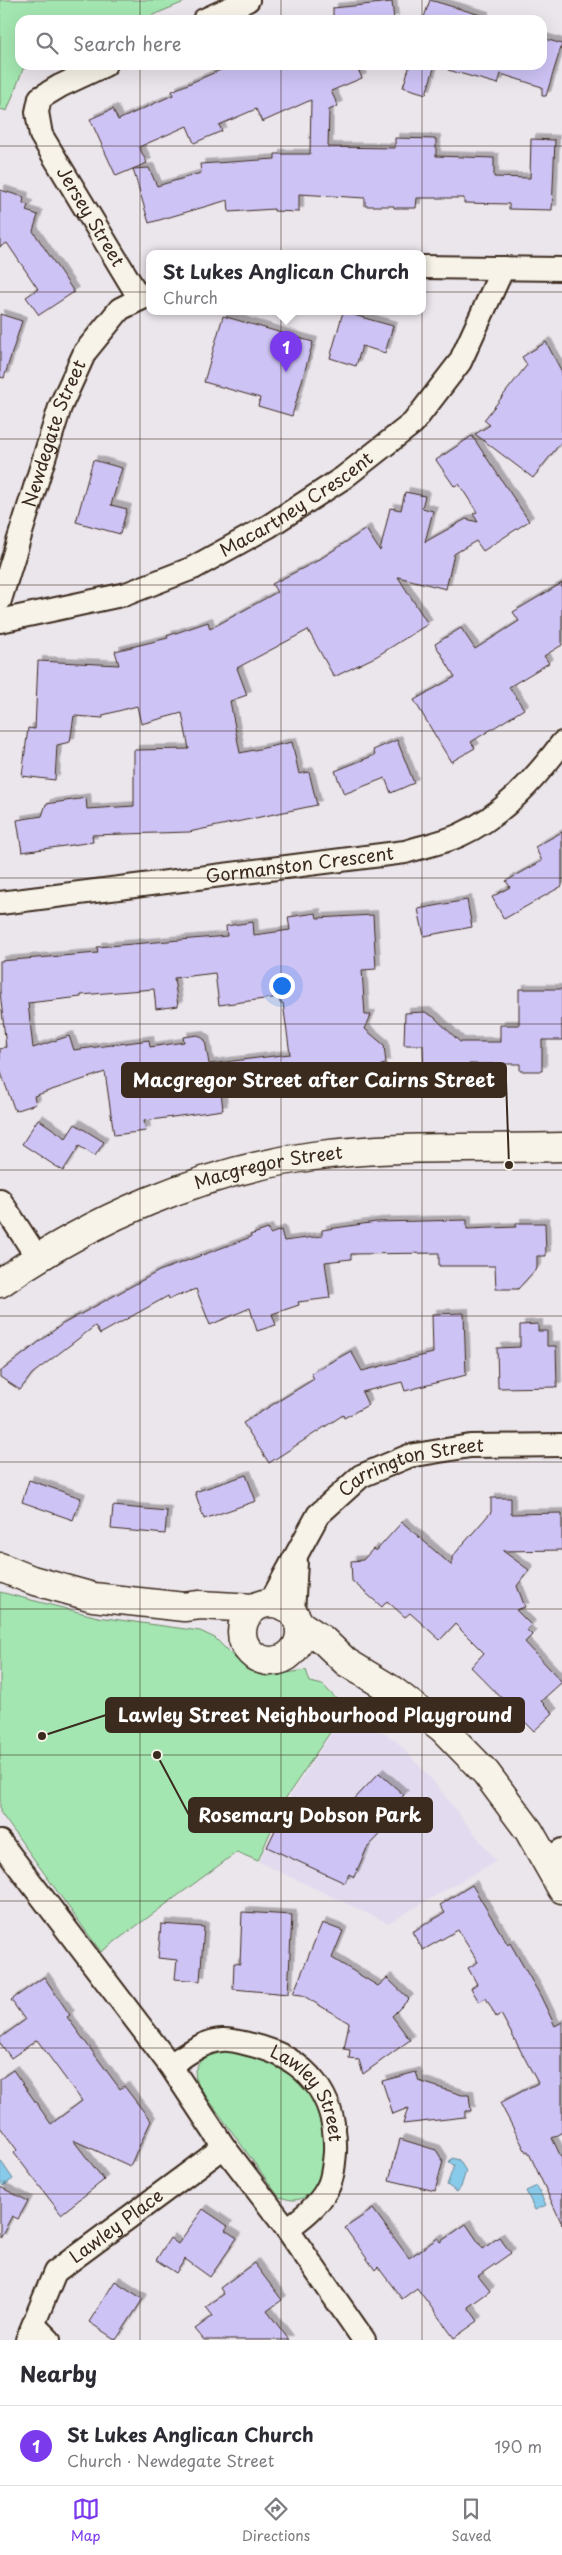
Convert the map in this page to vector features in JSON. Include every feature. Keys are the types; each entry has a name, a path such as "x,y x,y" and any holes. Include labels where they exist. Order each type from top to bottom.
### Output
{"street":[{"path":"215,15 248,0"},
{"name":"Jersey Street","path":"94,70 40,98 37,112 41,135 145,296"},
{"path":"426,267 562,268"},
{"name":"Macartney Crescent","path":"0,621 126,594 193,568 269,526 343,478 413,423 460,362 503,268"},
{"name":"Newdegate Street","path":"0,600 60,407 85,352 120,309 145,296"},
{"name":"Gormanston Crescent","path":"0,903 405,852 460,835 505,807 548,762 562,743"},
{"name":"Macgregor Street","path":"0,1283 38,1257 98,1223 158,1197 230,1174 312,1156 409,1150 562,1147"},
{"path":"0,1200 38,1257"},
{"name":"Carrington Street","path":"279,1612 297,1556 318,1515 361,1476 409,1456 470,1446 562,1445"},
{"path":"0,1567 32,1580 93,1597 184,1607 200,1605 279,1612 323,1640 346,1662 392,1690 442,1728 486,1774 529,1830 554,1855 562,1889"},
{"path":"184,1607 220,1624 257,1658 265,1660 279,1660 289,1655 297,1646 300,1638 279,1612"},
{"path":"245,1645 243,1626 279,1612"},
{"path":"289,1655 312,1660 346,1662"},
{"path":"0,1842 170,2065 224,2148 286,2229 364,2340"},
{"name":"Lawley Street","path":"170,2065 198,2047 222,2040 271,2050 292,2059 308,2074 331,2110 336,2132 332,2170 328,2189 316,2204 286,2229"},
{"name":"Lawley Place","path":"37,2335 55,2272 224,2148"}],"shaded area":[{"path":"347,1709 396,1741 434,1782 496,1861 388,1923 259,1862 287,1801"}],"green space":[{"path":"0,0 189,0 153,15 15,15 15,70 23,70 7,111 0,109"},
{"path":"0,1592 98,1617 200,1631 215,1638 247,1670 267,1676 306,1670 310,1682 323,1685 346,1709 283,1802 258,1861 237,1852 101,1952 0,1812"},
{"path":"227,2048 286,2070 302,2084 312,2100 322,2130 324,2150 321,2172 317,2183 304,2198 294,2200 279,2197 196,2082 195,2070 205,2053"}],"water":[{"path":"452,2158 459,2160 466,2171 461,2187 457,2192 447,2185 454,2166 449,2163"},
{"path":"0,2160 13,2179 3,2186 0,2181"},
{"path":"537,2186 546,2205 535,2210 526,2191"}],"building":[{"path":"430,0 481,15 425,15"},
{"path":"392,2 393,15 333,15 333,8"},
{"path":"547,40 562,44 546,96 542,96 542,87 501,74 498,84 448,70 547,70"},
{"path":"220,70 358,70 362,78 331,91 338,106 329,110 328,147 395,148 395,138 436,139 436,156 494,158 494,177 530,178 531,139 555,140 552,210 509,209 509,204 464,203 464,198 417,198 416,208 394,208 394,206 365,206 365,198 299,194 299,212 274,211 274,209 229,212 228,200 149,223 133,169 149,168 157,186 201,173 200,164 275,159 275,154 310,154 311,100 262,122 256,109 219,125 222,131 194,143 187,126 139,147 147,163 116,176 90,119 113,109 118,120 173,95 172,91"},
{"path":"408,70 433,70 426,94 403,87"},
{"path":"0,190 24,197 23,203 28,205 26,211 38,215 33,231 74,292 39,315 26,297 38,289 7,243 0,247"},
{"path":"0,314 22,321 4,378 0,377"},
{"path":"342,315 354,315 393,326 385,353 362,346 356,366 330,358"},
{"path":"223,316 313,342 292,416 258,406 260,398 204,382"},
{"path":"546,342 562,372 562,441 533,478 475,434 490,425 484,420 527,365 522,357"},
{"path":"472,436 529,521 483,551 476,541 454,554 446,589 398,577 428,624 377,656 334,677 308,630 237,668 247,695 230,701 240,753 292,742 299,774 309,772 317,805 189,832 92,835 93,842 22,852 17,820 42,816 46,804 86,798 87,809 134,806 134,750 189,749 182,713 141,724 137,706 103,715 103,718 74,716 70,742 57,745 55,780 22,776 28,728 35,729 38,661 119,665 115,651 168,638 167,636 208,622 210,629 277,592 272,584 317,561 366,529 380,551 390,508 401,510 405,492 425,496 422,508 433,511 425,542 466,519 478,522 473,514 477,512 459,484 454,486 436,460"},
{"path":"93,460 122,468 111,505 127,509 120,534 76,522"},
{"path":"562,583 562,645 544,656 549,663 509,687 524,709 471,742 475,748 451,762 414,700 455,677 435,644 461,628 475,649 519,621 513,612"},
{"path":"397,740 414,783 391,793 385,778 344,794 335,771 375,755 373,750"},
{"path":"562,832 562,886 504,919 492,897 510,887 506,881 542,861 535,847"},
{"path":"467,900 472,927 424,936 418,909"},
{"path":"316,913 317,918 373,915 376,969 362,970 365,1015 371,1015 365,1029 384,1045 386,1064 381,1065 382,1081 357,1082 357,1077 221,1092 223,1110 144,1121 146,1131 114,1135 105,1072 34,1096 36,1104 15,1111 0,1070 0,1049 6,1047 0,992 0,961 98,953 97,947 227,936 226,926 253,922 254,935 290,930 288,917","holes":["215,973 219,1005 279,997 280,1003 283,1003 290,1054 209,1064 205,1040 198,1035 183,1037 184,1042 150,1047 149,1040 74,1050 69,1036 33,1048 28,1003 81,997 81,995 154,989 156,1009 178,1006 174,978"]},
{"path":"519,989 562,989 562,1040 542,1040 542,1071 520,1071 520,1064 469,1064 469,1071 450,1071 450,1077 424,1077 423,1045 404,1045 405,1013 425,1012 434,1017 460,1042 500,1042 500,1025 519,1025"},
{"path":"38,1119 66,1138 75,1124 104,1142 95,1156 79,1146 63,1171 22,1144"},
{"path":"467,1220 467,1229 516,1227 516,1223 545,1223 546,1256 537,1256 537,1268 518,1289 496,1289 495,1266 439,1266 439,1253 351,1254 351,1259 325,1262 330,1298 298,1302 299,1305 272,1314 276,1325 257,1331 250,1308 210,1325 196,1289 169,1299 168,1296 100,1334 95,1326 32,1374 20,1390 0,1377 0,1372 61,1325 159,1271 251,1237 250,1235 268,1229 270,1234 281,1230 284,1241 322,1236 322,1230 376,1222"},
{"path":"464,1313 466,1375 405,1391 402,1382 362,1392 368,1405 344,1418 343,1415 269,1463 243,1423 314,1379 311,1373 351,1351 362,1371 433,1353 432,1314"},
{"path":"538,1324 538,1331 547,1331 547,1346 556,1346 557,1387 498,1388 497,1348 520,1347 520,1325"},
{"path":"246,1475 256,1501 204,1519 195,1492"},
{"path":"29,1480 81,1498 73,1520 22,1502"},
{"path":"491,1498 511,1498 511,1514 562,1513 562,1550 503,1551 529,1570 517,1586 525,1607 516,1610 531,1625 527,1630 532,1635 525,1642 562,1682 541,1701 553,1713 534,1731 471,1667 484,1653 455,1624 440,1640 410,1613 405,1617 387,1601 382,1607 352,1581 351,1561 363,1560 373,1549 376,1551 402,1522 452,1566 452,1557 491,1512"},
{"path":"113,1506 167,1511 165,1534 111,1529"},
{"path":"379,1773 404,1795 394,1805 402,1812 367,1848 354,1877 349,1874 345,1883 267,1847 288,1803 331,1824"},
{"path":"472,1885 508,1945 510,1943 540,1995 555,2026 562,2022 562,2133 552,2138 562,2159 562,2224 528,2151 526,2152 500,2103 538,2083 501,2014 496,2017 486,1998 479,2002 471,1988 477,1984 468,1968 478,1962 458,1930 423,1950 412,1932 445,1913 440,1905"},
{"path":"242,1912 292,1915 288,1994 233,1989 234,1963 240,1964"},
{"path":"322,1923 343,1931 332,1958 378,1986 387,1978 409,1999 392,2016 410,2040 363,2074 359,2060 349,2059 350,2050 344,2049 349,2023 302,1995 293,1994"},
{"path":"161,1924 204,1927 200,1981 175,1979 177,1960 158,1958"},
{"path":"44,1977 70,2015 67,2017 120,2089 124,2086 151,2121 130,2166 73,2140 104,2180 61,2214 14,2153 17,2150 0,2127 0,2079 13,2070 51,2124 82,2101 37,2040 11,2058 0,2043 0,2038 25,2020 11,2000"},
{"path":"416,2072 419,2081 462,2095 469,2095 471,2111 465,2111 465,2117 403,2124 408,2108 393,2114 382,2081"},
{"path":"400,2139 436,2150 443,2161 435,2191 389,2180"},
{"path":"0,2187 28,2201 18,2219 12,2216 0,2238"},
{"path":"203,2209 228,2226 225,2230 237,2238 210,2277 185,2259 176,2273 156,2260 170,2238 178,2244"},
{"path":"373,2209 409,2258 438,2238 440,2242 466,2224 483,2249 499,2237 511,2253 478,2276 490,2291 468,2307 478,2321 454,2338 417,2288 402,2299 378,2267 375,2270 345,2228"},
{"path":"254,2263 282,2300 267,2311 289,2340 204,2340 195,2329 213,2316 206,2307 224,2294 220,2288"},
{"path":"115,2281 143,2299 116,2340 89,2322"}],"place":[{"name":"St Lukes Anglican Church","path":"286,372"},
{"name":"Macgregor Street after Cairns Street","path":"509,1165"},
{"name":"Lawley Street Neighbourhood Playground","path":"42,1736"},
{"name":"Rosemary Dobson Park","path":"157,1755"}]}
